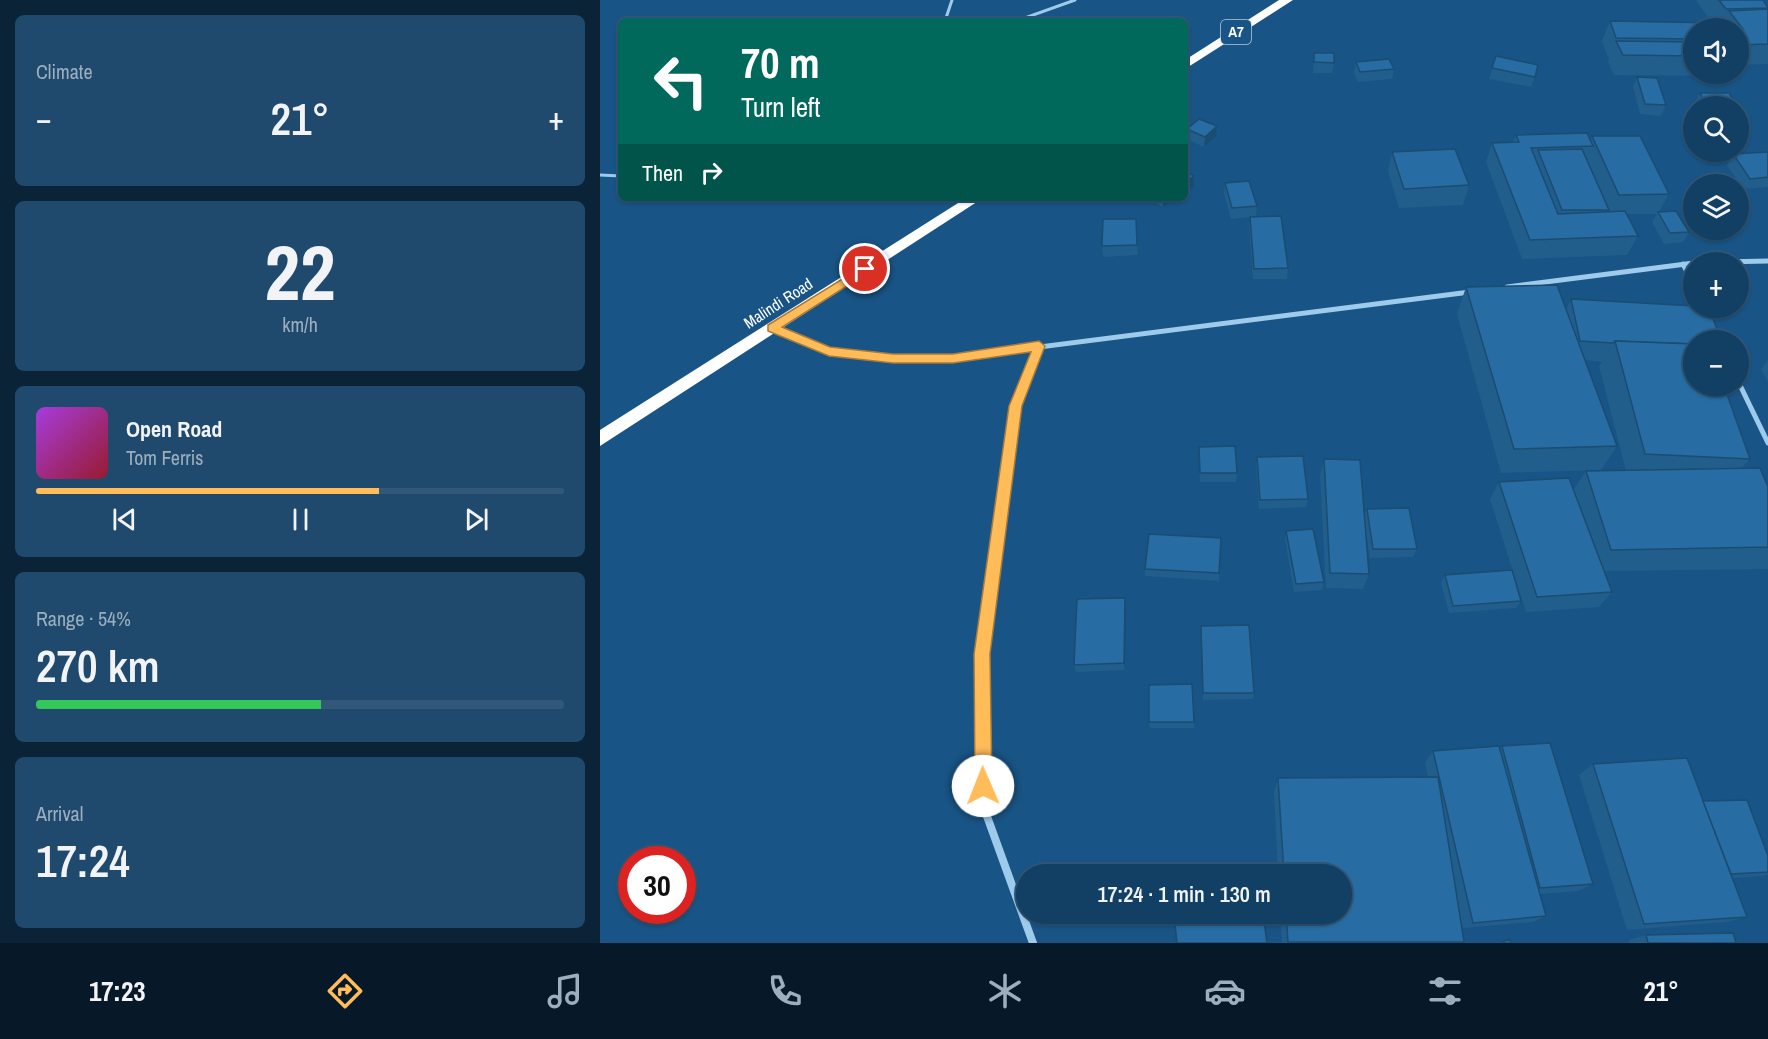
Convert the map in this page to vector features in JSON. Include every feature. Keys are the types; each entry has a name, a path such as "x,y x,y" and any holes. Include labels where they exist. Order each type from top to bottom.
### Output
{"highway":[{"name":"A7","path":"1188,63 1287,0"},
{"name":"Malindi Road","path":"600,439 971,201"}],"street":[{"path":"1749,261 1768,261"},
{"path":"1496,288 1683,264"},
{"path":"772,328 829,352 893,358 953,358 1473,291"},
{"path":"1033,943 984,808 982,654 1016,406 1039,346"},
{"path":"1745,396 1768,443"}],"lane":[{"path":"946,18 952,0"},
{"path":"1024,18 1075,0"},
{"path":"600,175 618,176"}],"building":[{"path":"1719,0 1763,0 1768,8 1726,9"},
{"path":"1768,9 1768,44 1749,45 1749,18 1734,18 1729,11"},
{"path":"1610,21 1683,22 1683,39 1616,38"},
{"path":"1616,41 1683,42 1683,56 1623,55"},
{"path":"1314,53 1334,53 1334,63 1314,62"},
{"path":"1496,56 1538,65 1535,77 1492,68"},
{"path":"1389,59 1394,69 1360,72 1356,62"},
{"path":"1637,77 1657,78 1666,105 1645,104"},
{"path":"1700,93 1729,93 1731,96 1702,96"},
{"path":"1199,119 1217,126 1205,137 1188,128"},
{"path":"1587,133 1593,146 1531,148 1558,214 1625,211 1638,236 1530,240 1492,143 1519,142 1516,135"},
{"path":"1592,136 1640,136 1669,194 1619,195"},
{"path":"1455,149 1469,185 1404,189 1392,152"},
{"path":"1582,149 1609,210 1562,210 1538,150"},
{"path":"1768,152 1768,177 1750,179 1749,174 1747,174 1738,162 1749,162 1749,153"},
{"path":"1249,181 1257,206 1232,208 1225,183"},
{"path":"1676,211 1683,222 1683,232 1670,233 1658,212"},
{"path":"1281,216 1288,268 1254,269 1250,217"},
{"path":"1103,219 1136,219 1137,245 1102,246"},
{"path":"1557,285 1617,446 1514,449 1466,287"},
{"path":"1571,299 1683,305 1683,318 1713,318 1717,330 1683,330 1683,344 1580,341"},
{"path":"1615,341 1683,344 1683,396 1728,396 1750,459 1645,454"},
{"path":"1235,446 1237,473 1200,473 1199,447"},
{"path":"1303,456 1308,499 1260,500 1257,457"},
{"path":"1324,459 1360,460 1369,574 1330,573"},
{"path":"1760,468 1768,487 1768,547 1611,550 1586,471"},
{"path":"1569,478 1612,592 1537,597 1499,482"},
{"path":"1409,508 1417,549 1373,549 1367,509"},
{"path":"1313,529 1324,582 1296,584 1286,531"},
{"path":"1149,534 1221,538 1219,573 1145,569"},
{"path":"1512,570 1521,601 1453,606 1445,575"},
{"path":"1125,598 1124,663 1074,665 1077,599"},
{"path":"1249,625 1254,693 1203,693 1201,626"},
{"path":"1192,684 1194,722 1149,722 1149,685"},
{"path":"1550,743 1593,884 1540,888 1502,746"},
{"path":"1499,746 1546,916 1473,923 1433,751"},
{"path":"1687,758 1747,917 1644,924 1593,764"},
{"path":"1438,777 1464,942 1288,942 1287,924 1352,924 1352,864 1283,864 1278,778"},
{"path":"1747,800 1768,856 1768,872 1731,874 1703,801"},
{"path":"1175,924 1264,924 1267,943 1177,943"},
{"path":"1733,933 1736,943 1648,943 1646,935"}],"route":[{"path":"865,269 772,328 829,352 893,358 953,358 1039,346 1016,406 982,654 983,786"}]}
